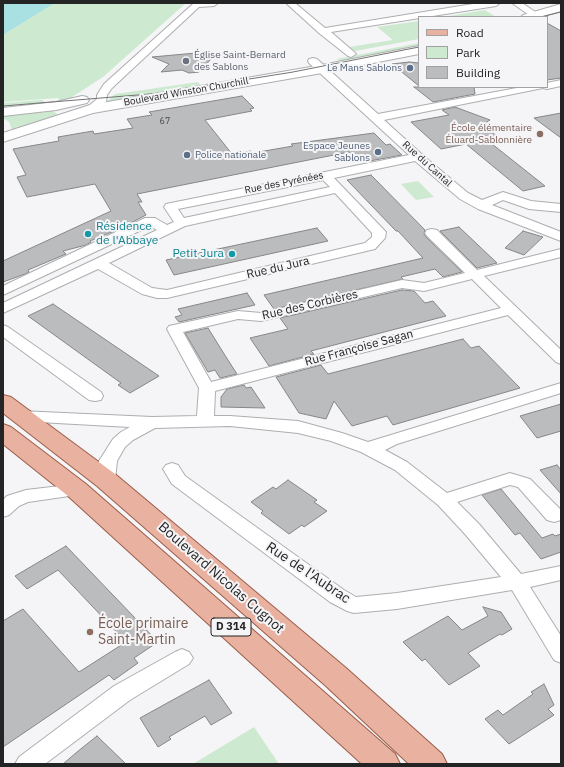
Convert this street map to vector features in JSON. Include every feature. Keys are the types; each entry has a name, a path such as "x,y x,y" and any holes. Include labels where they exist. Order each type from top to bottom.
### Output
{"main road":[{"name":"Boulevard Nicolas Cugnot","path":"12,409 106,480 336,677 431,764"},
{"name":"D 314","path":"3,432 77,490 384,764"}],"street":[{"path":"90,109 102,100 102,95 108,86 198,4 214,3"},
{"path":"290,3 351,54"},
{"path":"322,31 496,3"},
{"path":"516,3 531,16 561,7"},
{"path":"548,21 561,17"},
{"name":"Boulevard Winston Churchill","path":"3,138 90,109 317,65 351,54 418,42"},
{"name":"Boulevard Winston Churchill","path":"3,112 73,103 102,95 418,50"},
{"name":"Rue du Cantal","path":"317,65 450,186 464,196 482,206 561,237"},
{"path":"548,86 561,83"},
{"path":"376,118 534,88"},
{"path":"3,123 5,128 3,134"},
{"name":"Rue des Pyrénées","path":"181,223 170,207 418,156"},
{"name":"Rue du Jura","path":"98,263 147,291 157,294 167,294 370,246 378,238 379,232 325,175"},
{"name":"Rue des Pyrénées","path":"3,309 181,223 338,189"},
{"path":"482,206 491,200 504,196 529,205 561,208"},
{"path":"3,291 150,221 167,230"},
{"path":"432,233 561,359"},
{"name":"Rue des Corbières","path":"208,388 174,329 238,315 261,317 402,284 424,287 561,253"},
{"name":"Rue Françoise Sagan","path":"208,388 511,310"},
{"path":"3,330 95,396"},
{"path":"205,421 208,388"},
{"path":"367,448 380,446 391,440 561,388"},
{"path":"12,409 152,423 230,421 298,427 367,448 401,466 444,500 472,529 517,582 561,654"},
{"path":"106,480 108,462 119,443 127,436 152,423"},
{"name":"Rue de l'Aubrac","path":"172,469 178,480 337,596 354,605 397,601 561,574"},
{"path":"444,500 510,479 524,483 554,515"},
{"path":"3,510 13,501 26,496 77,490"},
{"path":"28,764 122,692 182,658"}],"green space":[{"path":"55,3 186,3 103,77 72,97 82,97 62,103 58,98 3,102 3,35"},
{"path":"485,10 494,16 449,16"},
{"path":"418,21 418,39 355,51 349,47 393,40 377,27"},
{"path":"418,43 418,49 344,64 337,59"},
{"path":"198,82 203,88 107,102 115,94"},
{"path":"42,100 46,103 3,107 3,103"},
{"path":"50,108 59,116 12,130 9,122 3,118 3,115"},
{"path":"418,181 434,197 416,200 401,184"},
{"path":"254,727 279,764 193,764"}],"water":[{"path":"6,3 55,3 3,35 3,5"}],"building":[{"path":"548,24 561,31 561,78 548,80"},
{"name":"Église Saint-Bernard des Sablons","path":"207,52 201,58 213,57 199,72 189,73 182,70 161,72 169,64 152,57"},
{"name":"Le Mans Sablons","path":"409,62 418,63 418,85 392,64"},
{"path":"414,87 474,88 475,94 433,102"},
{"path":"242,96 254,108 250,109 252,111 205,120 232,154 251,151 253,153 293,146 291,144 374,133 386,145 390,144 402,155 364,162 349,152 137,194 142,202 138,202 146,215 119,229 90,241 91,242 86,245 63,251 66,254 28,270 29,272 25,274 3,282 3,261 111,211 95,184 27,197 17,177 26,175 13,149 59,141 58,137 93,131 94,134 133,128 127,119 152,115 149,112"},
{"path":"455,107 490,120 484,124 491,127 488,129 498,137 487,140 545,186 523,191 466,144 441,149 411,122 449,115 442,110"},
{"path":"561,113 561,138 534,118"},
{"path":"371,175 425,230 424,234 426,237 462,272 443,277 435,269 401,277 403,279 274,309 264,295 423,258 347,180"},
{"path":"459,227 497,263 477,268 440,231"},
{"name":"Petit Jura","path":"317,228 328,241 174,275 166,260"},
{"path":"523,231 543,237 524,255 505,248"},
{"path":"402,290 414,291 425,303 433,301 446,316 311,351 314,354 269,366 250,338 288,329 280,318"},
{"path":"247,293 255,305 179,322 175,317 182,315 178,309"},
{"path":"53,304 159,376 130,393 118,385 121,383 28,316"},
{"path":"208,328 237,374 220,378 215,370 208,372 185,333"},
{"path":"463,339 471,348 479,346 520,388 393,425 387,416 352,426 334,401 326,419 299,413 276,377 321,365 328,374"},
{"path":"244,385 246,388 251,387 265,408 221,407 221,397 227,389"},
{"path":"561,404 561,431 537,438 520,416"},
{"path":"557,465 561,470 561,494 540,470"},
{"path":"288,480 317,500 314,502 327,511 304,527 302,525 289,534 261,513 263,511 251,502 273,487 276,489"},
{"path":"501,489 542,538 553,534 555,536 561,534 561,552 541,559 520,533 515,535 482,495"},
{"path":"66,546 158,642 134,658 138,663 114,680 109,675 3,747 3,621 23,609 79,672 126,642 58,570 27,589 15,576"},
{"path":"483,607 501,612 512,629 502,635 500,634 468,653 480,666 449,685 425,659 422,661 403,642 448,616 462,630 488,616"},
{"path":"209,680 232,713 211,725 205,716 169,737 171,739 158,747 140,718"},
{"path":"544,684 554,705 548,709 554,715 509,744 485,719 498,710 503,715 533,694 531,692"},
{"path":"97,736 126,764 63,764 77,752"}],"tram line":[{"path":"545,16 561,12"},
{"path":"3,106 162,93 293,72 418,47"}],"place":[{"name":"Église Saint-Bernard des Sablons","path":"186,61"},
{"name":"Le Mans Sablons","path":"410,68"},
{"name":"École élémentaire Éluard-Sablonnière","path":"540,134"},
{"name":"Espace Jeunes Sablons","path":"378,152"},
{"name":"Police nationale","path":"187,155"},
{"name":"Résidence de l'Abbaye","path":"88,234"},
{"name":"Petit Jura","path":"232,254"},
{"name":"École primaire Saint-Martin","path":"90,632"}]}
